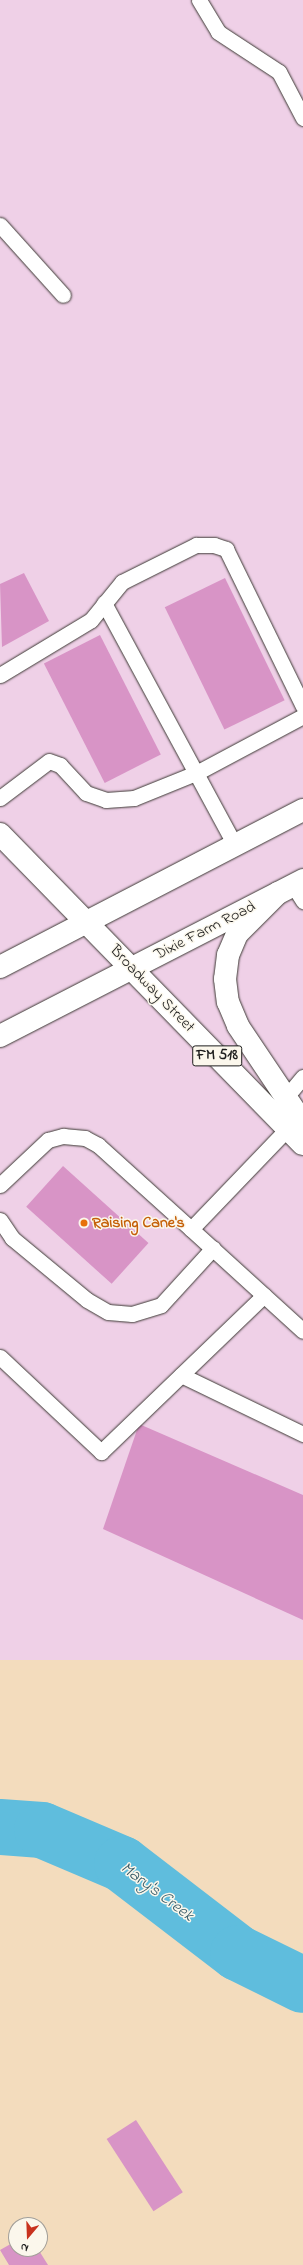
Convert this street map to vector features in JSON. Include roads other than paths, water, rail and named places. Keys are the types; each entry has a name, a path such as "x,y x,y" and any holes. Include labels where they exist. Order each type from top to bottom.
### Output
{"main road":[{"path":"0,967 303,810"},
{"name":"Broadway Street","path":"0,834 132,968 295,1126 303,1144"},
{"path":"294,890 237,934 228,955 225,979 228,1002 238,1026 286,1097 295,1126"},
{"name":"Dixie Farm Road","path":"0,1036 132,968 294,890"}],"lane":[{"path":"199,0 218,32 279,72 303,118"},
{"path":"0,225 63,295"},
{"path":"0,675 91,620 122,582 196,545 226,549 303,706"},
{"path":"104,603 235,845"},
{"path":"0,798 49,761 60,765 86,792 106,800 134,798 196,773 303,716"},
{"path":"286,1097 303,1078"},
{"path":"191,1229 295,1126"},
{"path":"0,1184 48,1140 63,1136 85,1138 98,1145 303,1331"},
{"path":"0,1220 12,1238 87,1300 108,1312 132,1314 161,1305 213,1248"},
{"path":"0,1357 101,1452 264,1295"},
{"path":"181,1375 303,1434"}],"waterway":[{"name":"Mary's Creek","path":"0,1827 42,1830 122,1864 238,1953 303,1985"}],"place":[{"name":"Raising Cane's","path":"84,1223"}]}
